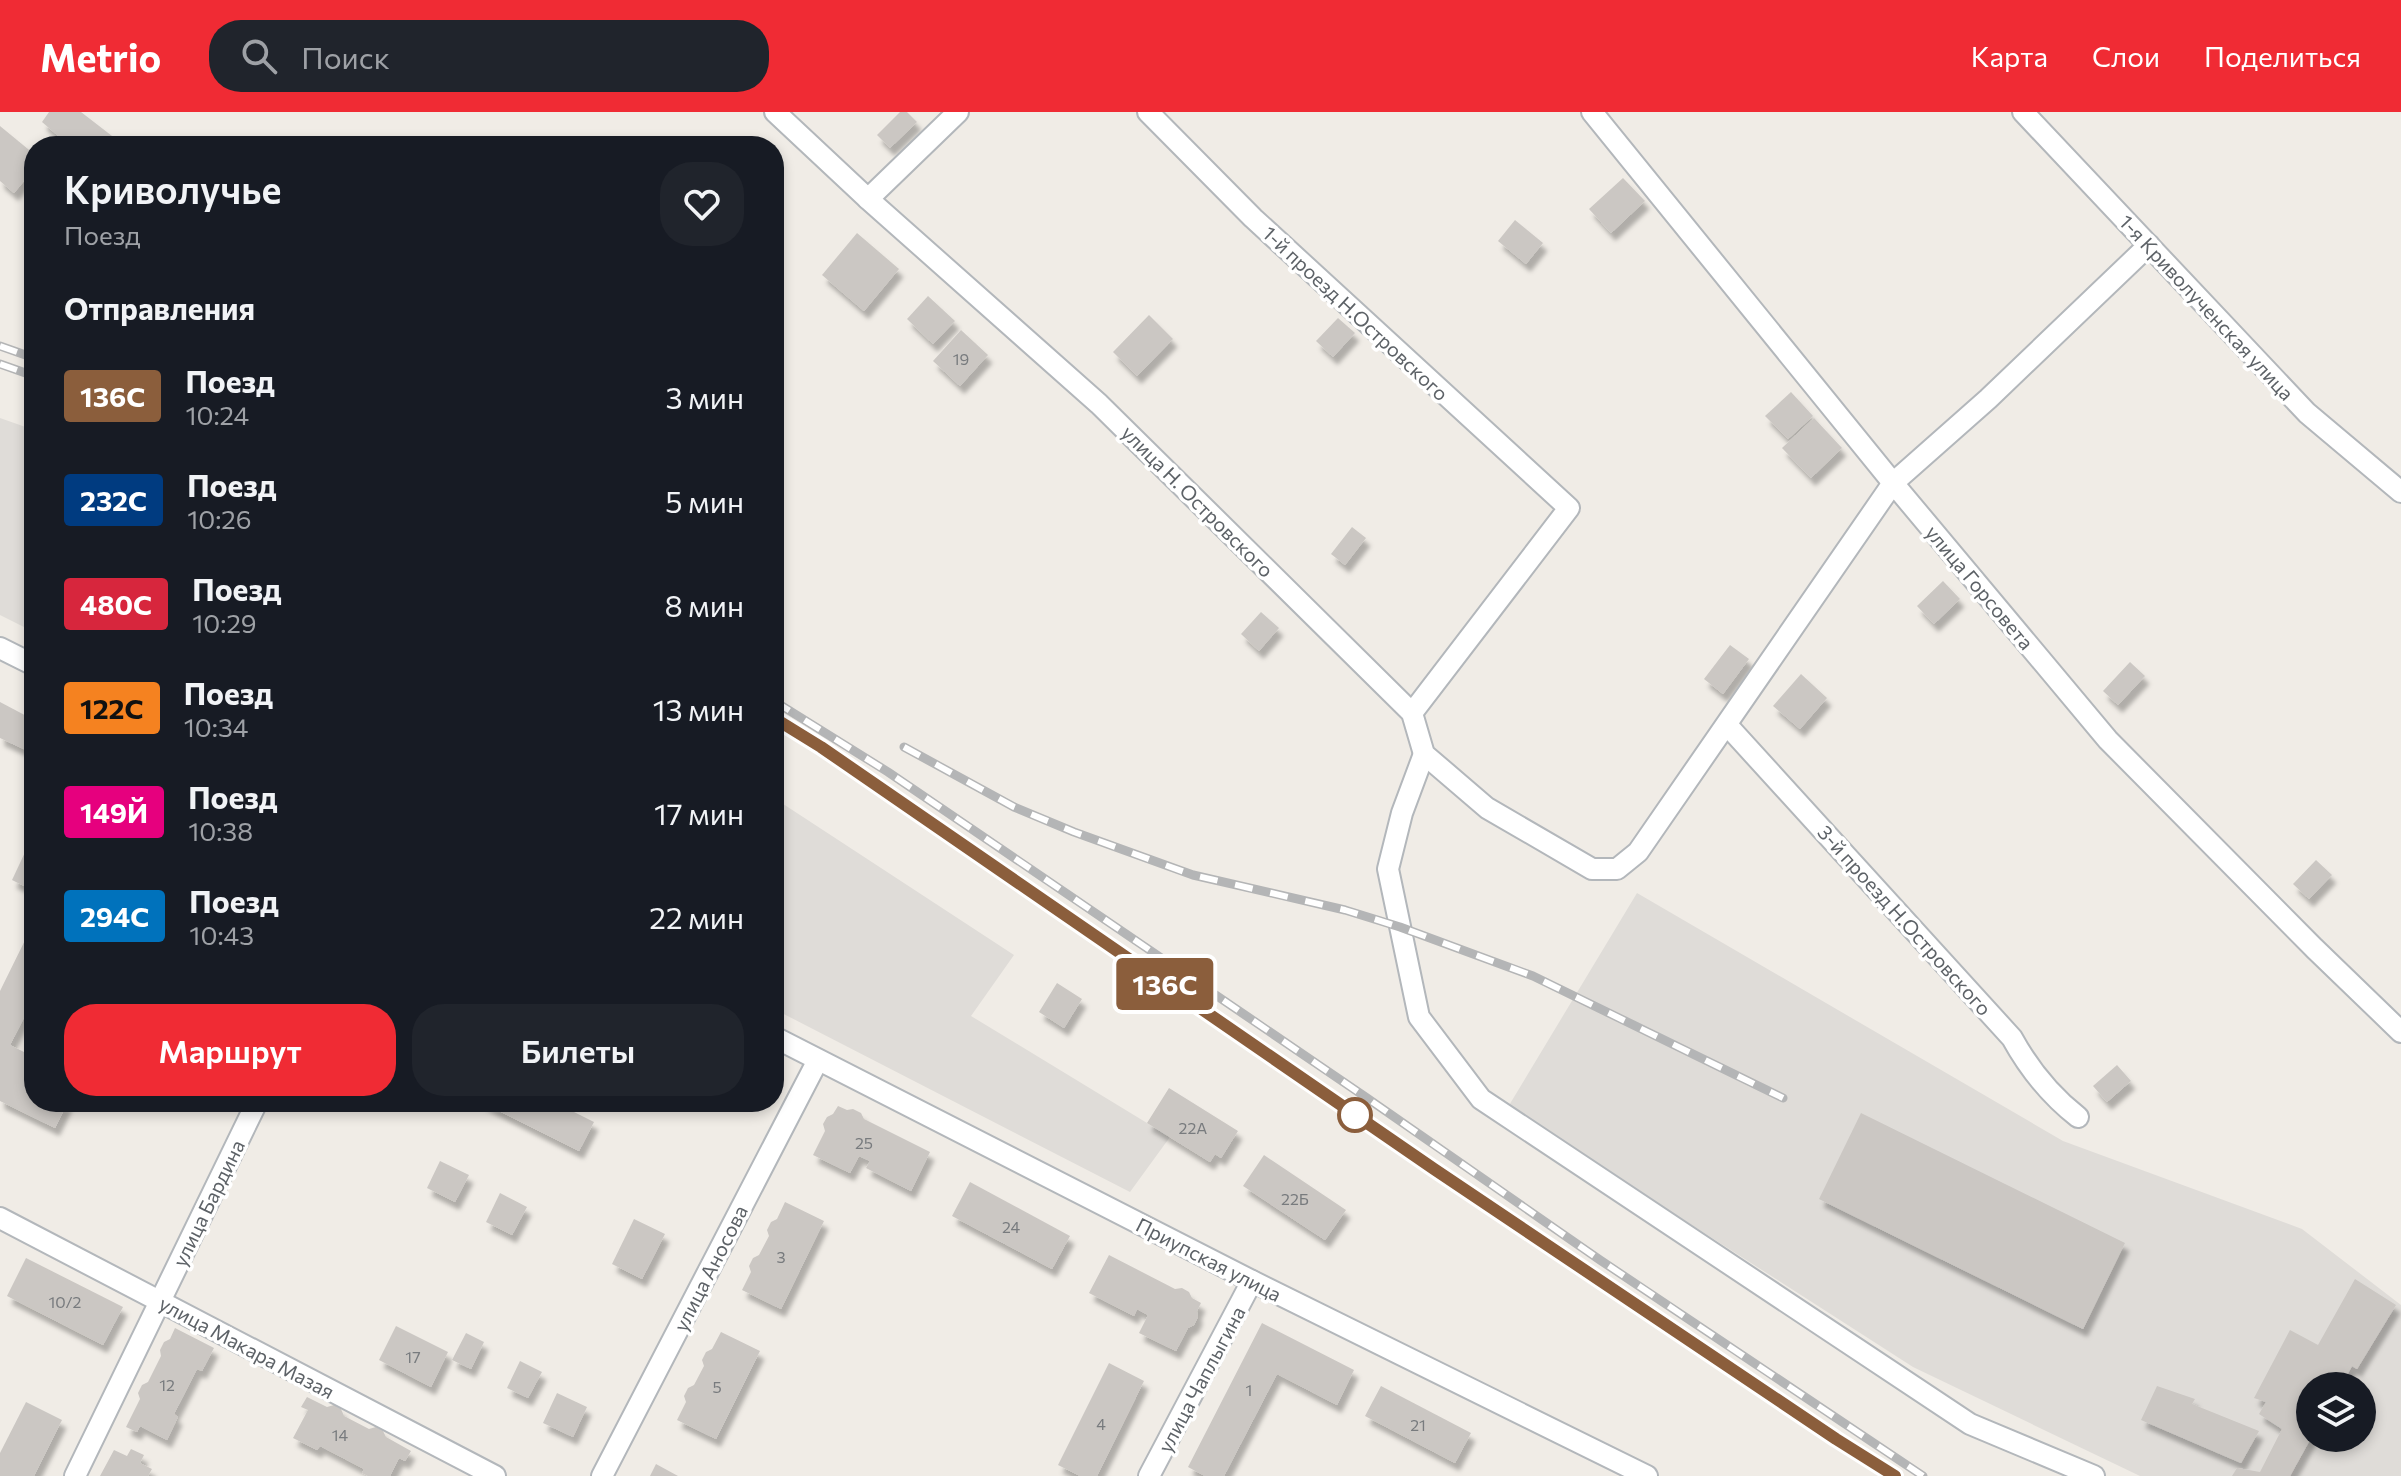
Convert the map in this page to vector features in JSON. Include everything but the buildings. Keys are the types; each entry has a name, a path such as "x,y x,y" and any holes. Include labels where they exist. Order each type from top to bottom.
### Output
{"street":[{"name":"улица Н. Островского","path":"775,112 1099,404 1412,713 1424,754"},
{"path":"868,199 958,112"},
{"name":"1-й проезд Н.Островского","path":"1148,112 1253,218 1569,508 1412,713"},
{"name":"улица Горсовета","path":"1592,112 1893,483 2108,740 2401,1032"},
{"name":"1-я Криволученская улица","path":"2023,112 2307,413 2401,492"},
{"path":"2094,1476 1970,1424 1481,1099 1419,1017 1388,869 1402,813 1424,754 1487,808 1592,869 1617,869 1638,852 1893,483 1988,399 2149,245"},
{"path":"0,648 24,660"},
{"name":"3-й проезд Н.Островского","path":"1727,725 2012,1038 2028,1067 2078,1117"},
{"name":"Приупская улица","path":"784,1042 1252,1281 1647,1476"},
{"name":"улица Аносова","path":"602,1476 818,1060"},
{"name":"улица Бардина","path":"75,1476 252,1112"},
{"name":"улица Макара Мазая","path":"0,1218 495,1476"},
{"name":"улица Чаплыгина","path":"1149,1476 1252,1281"}],"shaded area":[{"path":"0,418 24,426 24,627 0,615"},
{"path":"784,805 1014,955 971,1016 1170,1137 1130,1192 784,1014"},
{"path":"1637,893 2063,1141 2302,1229 2401,1305 2401,1476 2140,1476 1913,1367 1508,1107"}],"railway":[{"path":"0,346 24,354"},
{"path":"0,364 24,372"},
{"path":"784,707 888,772 1600,1260 1923,1476"},
{"path":"784,724 1355,1115 1895,1476"},
{"path":"904,747 1014,807 1074,832 1193,875 1345,910 1400,927 1533,976 1783,1098"}],"train":[{"name":"136С","path":"784,724 1355,1115 1895,1476"}]}
